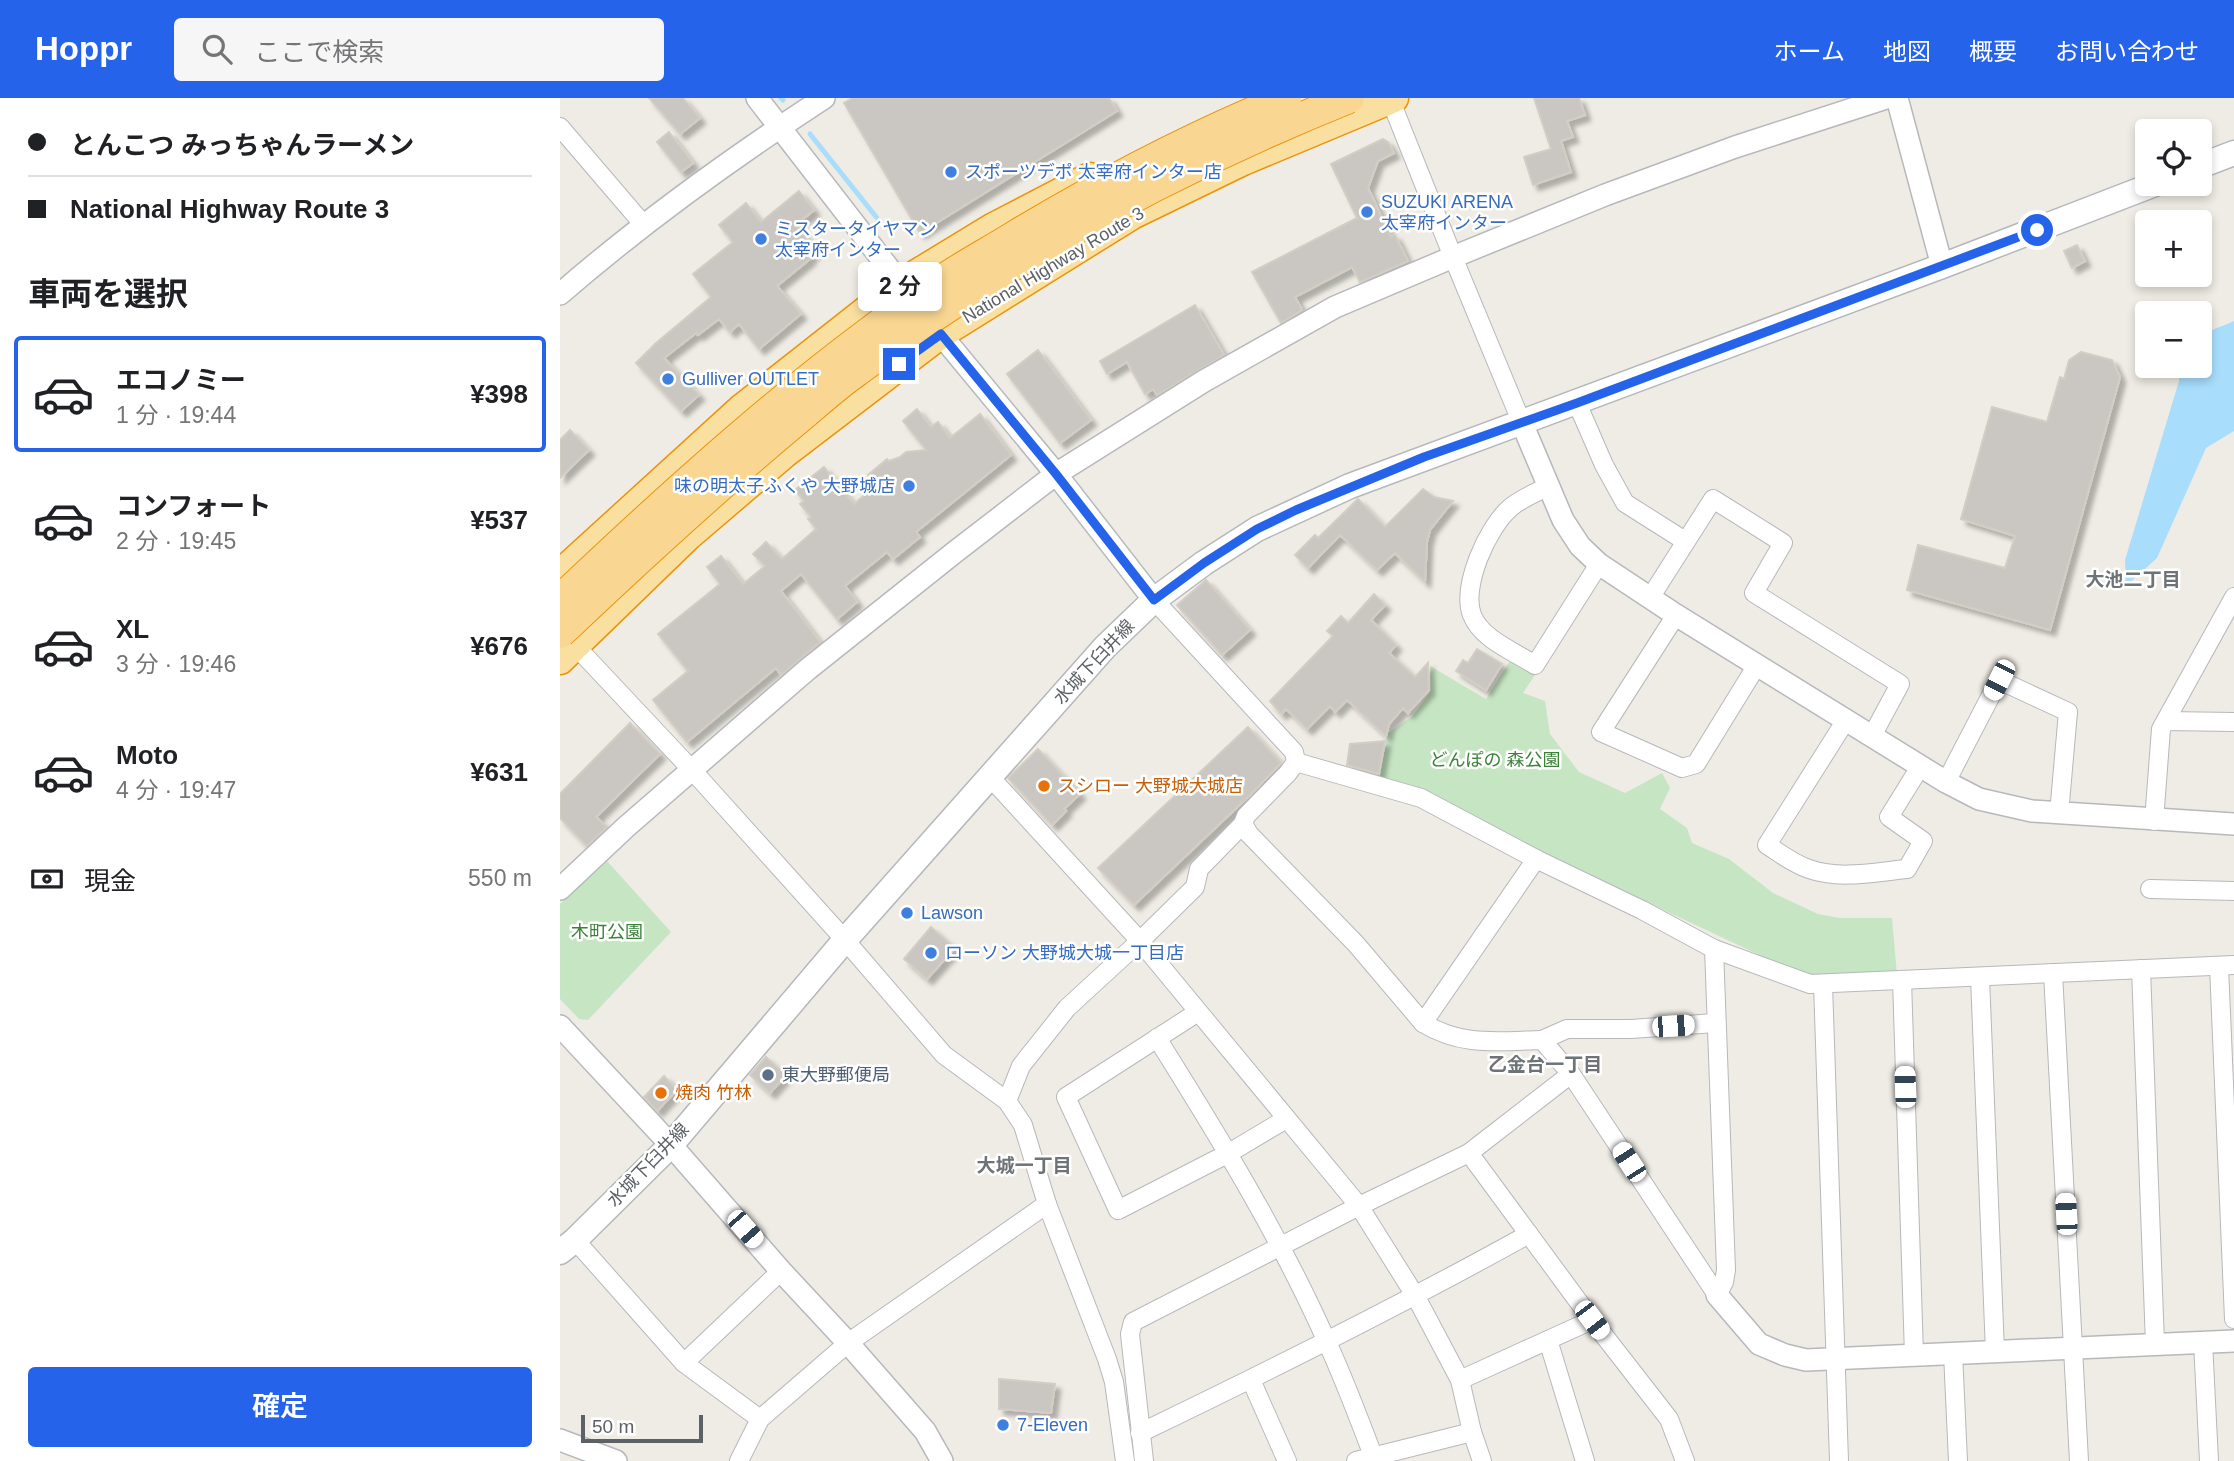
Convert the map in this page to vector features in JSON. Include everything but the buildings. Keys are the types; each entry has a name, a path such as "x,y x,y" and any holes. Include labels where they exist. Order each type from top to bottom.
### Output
{"highway":[{"path":"560,574 741,409 900,284 992,228 1098,172 1254,98"},
{"path":"560,600 740,437 834,360 942,280 1132,169 1286,98"},
{"path":"564,642 650,548 753,456 855,372 956,300 1144,191 1221,153 1349,98"},
{"name":"National Highway Route 3","path":"564,642 784,454 941,334 1132,215 1243,161 1392,99"}],"main road":[{"path":"2212,161 2234,153"},
{"name":"水城下臼井線","path":"567,1246 671,1145 845,940 1105,647 1154,600 1204,563 1257,529 1350,486 2135,192"}],"street":[{"path":"757,98 900,284 1056,474 1154,600 1294,752 1296,762 1289,773 1245,816 1243,824 1199,869 1195,887 1140,942 1067,1008 1021,1066 1007,1101"},
{"path":"560,294 643,224 824,98"},
{"path":"560,888 626,827 819,661 955,552 1056,474 1204,380 1335,307 1453,257 1605,195 1735,147 1886,98"},
{"path":"1897,98 1942,266"},
{"path":"1392,99 1453,257 1563,520 1580,546 1599,564 1920,767 1979,799 2010,807 2060,814 2234,824"},
{"path":"560,127 643,224"},
{"path":"1577,403 1604,465 1625,503 1685,541"},
{"path":"1548,486 1510,508 1485,542 1470,581 1472,615 1486,634 1535,665 1599,564"},
{"path":"1650,598 1713,499 1783,543 1754,593 1900,684 1872,736"},
{"path":"2154,821 2161,729 2234,597"},
{"path":"1676,615 1601,732 1682,768 1696,764 1757,665"},
{"path":"564,642 692,770 944,1055 1007,1101 1023,1125 1046,1204 1111,1370 1125,1461"},
{"path":"1946,782 1999,680 2068,712 2060,814"},
{"path":"1846,720 1767,845 1798,865 1824,873 1857,875 1907,869 1923,841 1889,817 1920,767"},
{"path":"2166,721 2234,722"},
{"path":"1296,762 1422,797 1536,859 1642,910 1714,949 1810,984 2226,965 2234,1319"},
{"path":"990,777 1140,942 1359,1206 1416,1297 1460,1380 1482,1461"},
{"path":"1243,824 1249,834 1356,944 1423,1023 1437,1032 1466,1041 1542,1040 1567,1029 1631,1029 1715,1023"},
{"path":"1423,1023 1536,859"},
{"path":"2150,889 2234,891"},
{"path":"1714,949 1726,1270 1724,1282 1717,1294"},
{"path":"2141,969 2155,1345"},
{"path":"2053,973 2079,1461"},
{"path":"1980,977 1995,1352"},
{"path":"1902,980 1914,1355"},
{"path":"1823,984 1839,1461"},
{"path":"1198,1012 1066,1097 1118,1209 1229,1153 1286,1119"},
{"path":"560,1026 671,1145 848,1343 925,1431 942,1461"},
{"path":"1157,1038 1229,1153 1280,1246 1327,1342 1368,1460 1472,1432"},
{"path":"1542,1040 1571,1074 1717,1294 1759,1344 1784,1355 1806,1360 2234,1341"},
{"path":"1144,1461 1130,1334 1133,1322 1469,1153 1571,1074"},
{"path":"1469,1153 1669,1419 1685,1461"},
{"path":"739,1461 760,1419 848,1343 1046,1204"},
{"path":"1140,1433 1416,1297 1529,1234"},
{"path":"567,1246 684,1363 760,1419"},
{"path":"684,1363 781,1270"},
{"path":"1460,1380 1592,1320"},
{"path":"1548,1340 1585,1461"},
{"path":"2203,1342 2209,1461"},
{"path":"1953,1353 1958,1461"},
{"path":"1251,1380 1287,1461"},
{"path":"560,1440 616,1461"}],"green space":[{"name":"どんぽの 森公園","path":"1511,659 1535,675 1523,693 1545,701 1550,734 1579,772 1625,793 1662,773 1670,788 1660,809 1687,828 1692,843 1729,859 1773,893 1818,914 1840,918 1892,918 1897,975 1823,978 1802,975 1379,776 1388,733 1413,716 1431,690 1430,666 1486,699"},
{"name":"木町公園","path":"607,861 671,932 588,1020 579,1019 560,999 560,904"}],"water":[{"path":"2234,321 2234,431 2206,448 2157,558 2126,586 2125,560 2179,378 2212,378 2212,330"}],"waterway":[{"path":"810,134 877,218"}],"place":[{"name":"スポーツデポ 太宰府インター店","path":"951,172"},
{"name":"SUZUKI ARENA 太宰府インター","path":"1367,212"},
{"name":"ミスタータイヤマン 太宰府インター","path":"761,239"},
{"name":"Gulliver OUTLET","path":"668,379"},
{"name":"味の明太子ふくや 大野城店","path":"909,486"},
{"name":"スシロー 大野城大城店","path":"1044,786"},
{"name":"Lawson","path":"907,913"},
{"name":"ローソン 大野城大城一丁目店","path":"931,953"},
{"name":"東大野郵便局","path":"768,1075"},
{"name":"焼肉 竹林","path":"661,1093"},
{"name":"7-Eleven","path":"1003,1425"}],"district":[{"name":"大池二丁目","path":"2133,579"},
{"name":"乙金台一丁目","path":"1545,1064"},
{"name":"大城一丁目","path":"1024,1165"}],"route":[{"path":"899,364 941,334 1056,474 1154,600 1257,529 1350,486 2037,230"}]}
